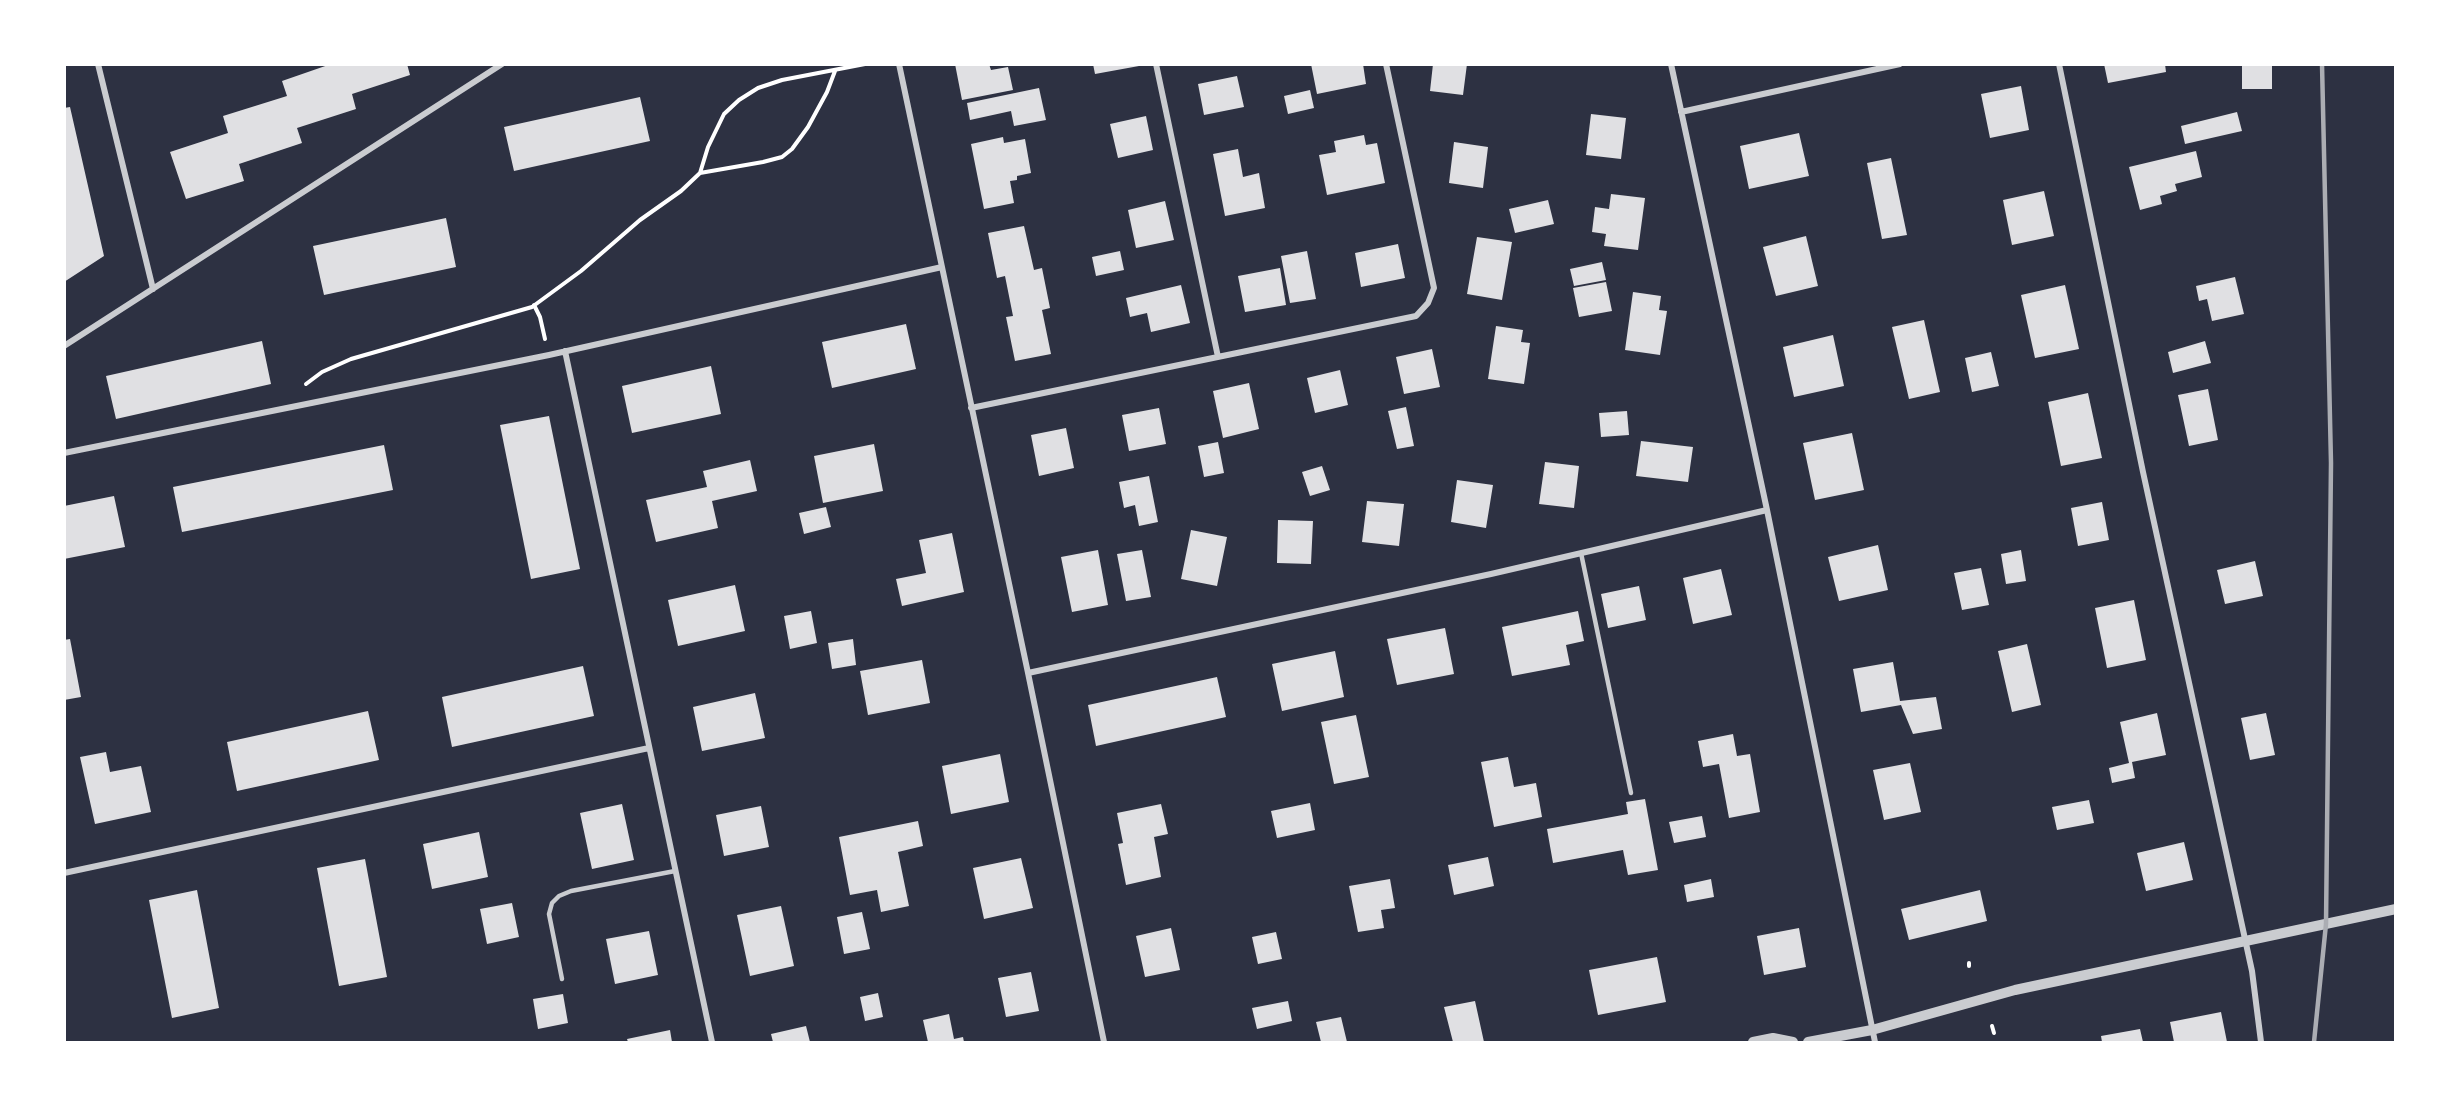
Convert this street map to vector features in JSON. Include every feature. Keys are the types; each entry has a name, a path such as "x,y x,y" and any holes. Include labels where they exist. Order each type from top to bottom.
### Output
{"street":[{"path":"98,64 153,289"},
{"path":"64,346 502,64"},
{"path":"899,64 1104,1042"},
{"path":"1156,64 1218,357"},
{"path":"971,408 1416,316 1428,303 1434,288 1386,64"},
{"path":"1671,64 1767,510 1875,1042"},
{"path":"1681,112 1900,64"},
{"path":"2059,64 2244,943 2252,971 2261,1042"},
{"path":"64,453 549,355 942,267"},
{"path":"565,351 712,1042"},
{"path":"1028,673 1581,553 1767,510"},
{"path":"64,873 649,748"},
{"path":"1808,1042 1872,1030 2015,990 2396,909"},
{"path":"1753,1042 1773,1038 1793,1042"}],"lane":[{"path":"1581,553 1631,793"},
{"path":"562,979 549,914 552,903 559,896 571,891 675,871"}],"path":[{"path":"288,408 294,396 322,372 351,359 508,315 534,305 581,271 640,220 681,191 700,173 708,147 724,114 739,100 758,88 782,80 865,64"},
{"path":"700,173 782,157 792,149 808,127 827,92 835,70"},
{"path":"534,305 540,317 549,355"},
{"path":"1992,1026 1994,1033"}],"building":[{"path":"331,64 407,64 410,75 352,94 356,109 297,128 302,143 239,164 244,181 186,199 170,152 228,133 223,116 287,96 282,81"},
{"path":"955,64 989,64 991,70 1008,67 1013,90 962,100"},
{"path":"1093,64 1139,64 1139,66 1095,74"},
{"path":"1311,64 1363,64 1366,84 1317,94"},
{"path":"1433,64 1467,64 1463,95 1430,91"},
{"path":"2104,64 2165,64 2166,72 2108,83"},
{"path":"2242,64 2272,64 2272,89 2242,89"},
{"path":"1237,76 1244,107 1204,115 1198,84"},
{"path":"2021,86 2029,130 1990,138 1981,94"},
{"path":"1039,88 1046,120 1014,126 1011,111 970,120 967,103"},
{"path":"1310,90 1314,108 1288,114 1284,96"},
{"path":"640,97 650,141 514,171 504,127"},
{"path":"70,107 104,256 64,282 64,108"},
{"path":"2237,112 2242,131 2185,144 2181,126"},
{"path":"1591,114 1626,118 1621,159 1586,155"},
{"path":"1146,116 1153,150 1118,158 1110,124"},
{"path":"1799,133 1809,176 1749,189 1740,146"},
{"path":"1364,135 1366,145 1377,143 1385,183 1327,195 1319,155 1336,152 1334,141"},
{"path":"1003,137 1004,143 1025,139 1031,173 1017,176 1017,180 1010,181 1014,203 984,209 971,144"},
{"path":"1454,142 1488,147 1483,188 1449,183"},
{"path":"1238,149 1243,177 1259,173 1265,208 1225,216 1213,154"},
{"path":"2196,151 2202,177 2175,184 2177,191 2160,196 2162,204 2140,210 2129,167"},
{"path":"1891,158 1907,235 1882,239 1867,163"},
{"path":"2044,191 2054,236 2012,245 2003,200"},
{"path":"1611,194 1645,198 1638,250 1604,246 1606,234 1592,232 1595,207 1609,209"},
{"path":"1548,200 1554,224 1515,233 1509,209"},
{"path":"1165,201 1174,240 1136,248 1128,210"},
{"path":"446,218 456,267 324,295 313,246"},
{"path":"1024,226 1034,270 1042,268 1050,308 1042,310 1051,354 1015,361 1006,317 1013,316 1005,276 997,278 988,233"},
{"path":"1806,236 1818,286 1776,296 1763,247"},
{"path":"1477,237 1512,242 1502,300 1467,294"},
{"path":"1398,244 1405,278 1361,287 1355,253"},
{"path":"1120,251 1124,270 1096,276 1092,257"},
{"path":"1307,251 1316,299 1290,303 1281,256"},
{"path":"1602,262 1606,280 1574,286 1570,269"},
{"path":"1280,268 1286,305 1245,312 1238,276"},
{"path":"2235,277 2244,314 2212,321 2207,299 2199,301 2196,286"},
{"path":"1606,282 1612,311 1579,317 1573,288"},
{"path":"1181,285 1190,323 1151,332 1147,313 1130,317 1126,298"},
{"path":"2065,285 2079,349 2035,358 2021,295"},
{"path":"1633,292 1661,296 1659,310 1667,311 1660,355 1625,350"},
{"path":"1924,320 1940,392 1909,399 1892,327"},
{"path":"906,324 916,369 832,388 822,342"},
{"path":"1496,326 1523,330 1521,342 1530,343 1524,384 1488,379"},
{"path":"1833,335 1844,386 1794,397 1783,347"},
{"path":"262,341 271,384 116,419 106,376"},
{"path":"2205,341 2211,363 2173,373 2168,352"},
{"path":"1432,349 1440,387 1404,394 1396,357"},
{"path":"1991,352 1999,386 1972,392 1965,358"},
{"path":"711,366 721,414 632,433 622,386"},
{"path":"1340,370 1348,405 1315,413 1307,378"},
{"path":"1249,383 1259,429 1223,438 1213,391"},
{"path":"2208,389 2218,440 2189,446 2178,395"},
{"path":"2088,393 2102,458 2061,466 2048,402"},
{"path":"1406,407 1414,446 1397,449 1388,411"},
{"path":"1159,408 1166,444 1129,451 1122,415"},
{"path":"1627,411 1629,435 1601,437 1599,413"},
{"path":"549,416 580,569 531,579 500,425"},
{"path":"1066,428 1074,468 1039,476 1031,435"},
{"path":"1852,433 1864,490 1815,500 1803,443"},
{"path":"1641,441 1693,447 1688,482 1636,476"},
{"path":"1218,442 1224,473 1204,477 1198,446"},
{"path":"874,444 883,491 823,503 814,456"},
{"path":"384,445 393,490 182,532 173,487"},
{"path":"750,460 757,491 712,501 718,528 656,542 646,500 707,487 703,471"},
{"path":"1545,462 1579,466 1574,508 1539,504"},
{"path":"1322,466 1330,490 1310,496 1302,472"},
{"path":"1149,476 1158,522 1139,526 1135,505 1124,508 1119,482"},
{"path":"1457,480 1493,485 1486,528 1451,522"},
{"path":"114,496 125,547 64,559 64,506"},
{"path":"1367,501 1404,504 1399,546 1362,542"},
{"path":"2102,502 2109,540 2078,546 2071,508"},
{"path":"826,507 831,527 804,534 799,513"},
{"path":"1278,520 1313,521 1311,564 1277,563"},
{"path":"1191,530 1227,537 1217,586 1181,579"},
{"path":"952,533 964,592 902,606 896,579 926,573 919,540"},
{"path":"1878,545 1888,590 1839,601 1828,557"},
{"path":"1098,550 1108,605 1072,612 1061,557"},
{"path":"1142,550 1151,597 1126,601 1117,554"},
{"path":"2021,550 2026,581 2006,584 2001,554"},
{"path":"2255,561 2263,596 2225,604 2217,570"},
{"path":"1981,568 1989,605 1962,610 1954,573"},
{"path":"1721,569 1732,615 1693,624 1683,578"},
{"path":"735,585 745,631 678,646 668,600"},
{"path":"1639,586 1646,620 1608,628 1601,594"},
{"path":"2134,600 2146,660 2107,668 2095,608"},
{"path":"811,611 817,643 790,649 784,616"},
{"path":"1578,611 1584,641 1566,645 1570,665 1512,676 1502,627"},
{"path":"1445,628 1454,674 1397,685 1387,639"},
{"path":"70,639 81,697 64,700 64,640"},
{"path":"853,639 856,665 832,669 828,643"},
{"path":"2027,644 2041,705 2012,712 1998,651"},
{"path":"1335,651 1344,697 1282,711 1272,664"},
{"path":"922,660 930,703 868,715 860,671"},
{"path":"1893,662 1900,701 1936,697 1942,729 1913,734 1901,705 1861,712 1853,669"},
{"path":"583,666 594,716 452,747 442,697"},
{"path":"1217,677 1226,717 1096,746 1088,705"},
{"path":"755,693 765,738 702,751 693,707"},
{"path":"368,711 379,760 237,791 227,742"},
{"path":"2157,713 2166,755 2132,762 2135,778 2112,783 2109,768 2129,763 2120,722"},
{"path":"2266,713 2275,755 2250,760 2241,718"},
{"path":"1356,715 1369,777 1334,784 1321,722"},
{"path":"1733,734 1737,756 1750,754 1760,812 1729,818 1719,764 1703,767 1698,741"},
{"path":"106,752 110,772 141,766 151,812 95,824 80,757"},
{"path":"1000,754 1009,802 951,814 942,766"},
{"path":"1508,757 1514,787 1536,783 1542,817 1494,827 1481,762"},
{"path":"1910,763 1921,812 1884,820 1873,770"},
{"path":"1645,799 1658,870 1628,875 1623,850 1553,863 1547,829 1628,814 1626,802"},
{"path":"2089,800 2094,823 2057,830 2052,807"},
{"path":"1310,803 1315,830 1277,838 1271,811"},
{"path":"622,804 634,860 592,869 580,813"},
{"path":"1161,804 1168,834 1154,837 1161,877 1126,885 1118,844 1123,843 1117,813"},
{"path":"761,806 769,847 724,856 716,815"},
{"path":"1702,816 1706,837 1674,843 1669,822"},
{"path":"918,821 923,846 898,852 909,906 881,912 877,890 850,895 839,837"},
{"path":"479,832 488,877 432,889 423,844"},
{"path":"2184,842 2193,880 2146,891 2137,853"},
{"path":"1488,857 1494,886 1454,895 1448,865"},
{"path":"1021,858 1033,908 984,919 973,868"},
{"path":"365,859 387,977 339,986 317,868"},
{"path":"1390,879 1395,908 1381,910 1384,928 1358,932 1349,886"},
{"path":"1711,879 1714,897 1687,902 1684,885"},
{"path":"197,890 219,1008 172,1018 149,900"},
{"path":"1980,890 1987,921 1909,940 1901,909"},
{"path":"512,903 519,937 487,944 480,909"},
{"path":"781,906 794,966 750,976 737,915"},
{"path":"862,912 870,949 844,954 837,917"},
{"path":"1171,928 1180,970 1145,977 1136,936"},
{"path":"1799,928 1806,967 1764,975 1757,936"},
{"path":"649,931 658,975 615,984 606,939"},
{"path":"1276,932 1282,959 1258,964 1252,937"},
{"path":"1657,957 1666,1002 1598,1015 1589,970"},
{"path":"1031,972 1039,1011 1006,1017 998,978"},
{"path":"878,993 883,1017 865,1021 860,997"},
{"path":"563,994 568,1023 538,1029 533,999"},
{"path":"1288,1001 1292,1021 1257,1029 1252,1008"},
{"path":"1475,1001 1484,1042 1453,1042 1444,1007"},
{"path":"2221,1012 2227,1042 2174,1042 2170,1022"},
{"path":"949,1014 954,1039 963,1037 964,1042 928,1042 923,1020"},
{"path":"1341,1017 1347,1042 1321,1042 1316,1022"},
{"path":"806,1026 810,1042 773,1042 771,1034"},
{"path":"2140,1029 2143,1042 2102,1042 2101,1036"},
{"path":"670,1030 672,1042 628,1042 627,1039"}],"railway":[{"path":"2314,1042 2326,924 2331,463 2322,64"}]}
